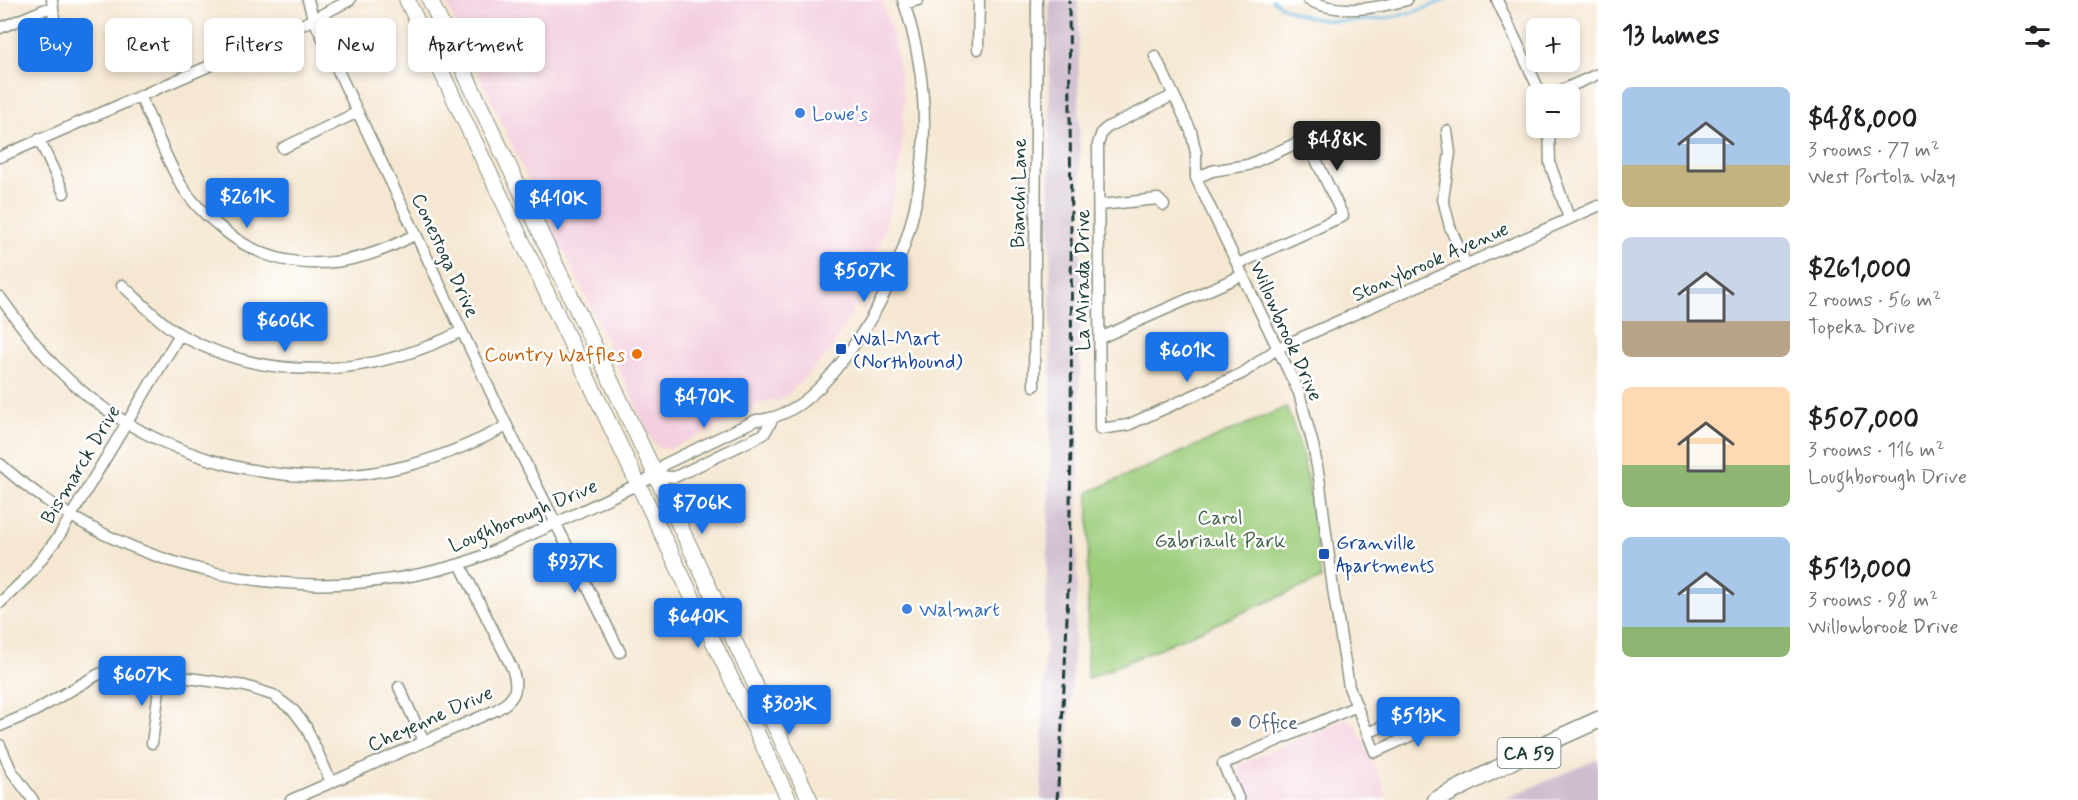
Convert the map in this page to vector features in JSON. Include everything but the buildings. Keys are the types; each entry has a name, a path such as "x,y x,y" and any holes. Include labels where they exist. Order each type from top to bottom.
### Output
{"main road":[{"path":"407,0 789,800"},
{"path":"430,0 810,800"},
{"name":"CA 59","path":"1436,800 1545,744 1598,720"},
{"path":"758,736 765,735 771,739 791,777 802,783"}],"street":[{"name":"Conestoga Drive","path":"308,0 313,18 507,426 620,651"},
{"path":"0,157 292,30 350,0"},
{"path":"904,2 918,0"},
{"path":"978,49 979,0"},
{"name":"Bianchi Lane","path":"1034,386 1037,0"},
{"path":"1308,0 1322,7 1365,9 1407,0"},
{"path":"1497,0 1537,84"},
{"name":"Loughborough Drive","path":"655,476 675,477 764,434 772,420 803,401 835,371 868,324 889,285 912,222 922,166 924,125 921,74 904,2"},
{"path":"0,28 53,3 54,18"},
{"name":"Willowbrook Drive","path":"1155,56 1194,139 1196,178 1299,393 1313,445 1349,687 1357,706 1367,733 1375,752 1419,732 1423,728 1423,723 1415,713 1367,733"},
{"path":"1576,84 1598,74"},
{"name":"La Mirada Drive","path":"1100,429 1098,144 1102,132 1108,127 1174,95"},
{"path":"140,96 181,185 204,214 231,237 262,252 295,262 340,262 376,254 416,234"},
{"path":"283,148 358,112"},
{"path":"1447,131 1450,153 1443,199 1450,227 1466,265"},
{"path":"1549,138 1550,164 1569,218"},
{"path":"39,139 64,193"},
{"path":"1196,178 1212,171 1248,165 1306,140 1343,216 1238,264"},
{"path":"1100,205 1158,198 1164,205"},
{"name":"Stonybrook Avenue","path":"1100,429 1128,425 1243,373 1278,348 1598,206"},
{"path":"1100,338 1243,275"},
{"path":"122,285 180,334 206,347 250,361 288,368 354,367 392,359 436,344 462,331"},
{"path":"0,297 20,325 68,379 92,399 126,422 188,452 223,464 301,476 381,471 411,465 463,447 507,426"},
{"name":"Bismarck Drive","path":"0,603 39,563 71,516 180,334"},
{"name":"Loughborough Drive","path":"0,464 36,494 71,516 133,548 177,564 206,572 267,582 334,585 395,579 460,564 556,524 655,476 665,464 756,420 772,420"},
{"name":"Cheyenne Drive","path":"291,800 504,706 513,697 517,682 512,668 460,564"},
{"path":"0,726 33,712 99,674 126,669 245,686 260,689 283,701 294,711 306,727 331,782"},
{"path":"152,743 161,674"},
{"path":"399,687 424,741"},
{"path":"1239,800 1223,764 1357,706"},
{"path":"0,745 11,770 33,800"}],"shaded area":[{"path":"445,0 882,0 895,44 904,102 902,147 896,189 878,249 855,306 829,353 786,396 778,401 771,400 753,406 750,412 671,448 659,448 652,441 565,252 558,245 478,72 545,72 545,18 453,18"},
{"path":"1049,0 1078,0 1081,282 1077,588 1065,800 1041,800 1051,421"},
{"path":"1346,719 1355,724 1386,792 1386,797 1380,800 1248,800 1235,777 1241,764"},
{"path":"1598,759 1598,800 1502,800"}],"green space":[{"name":"Carol Gabriault Park","path":"1286,407 1306,470 1321,579 1087,679 1089,492"}],"waterway":[{"path":"1272,0 1291,11 1334,21 1381,19 1426,8 1445,0"}],"railway":[{"path":"1057,800 1068,600 1070,500 1069,0"}],"place":[{"name":"Lowe's","path":"800,113"},
{"name":"Wal-Mart (Northbound)","path":"841,349"},
{"name":"Country Waffles","path":"637,354"},
{"name":"Granville Apartments","path":"1324,554"},
{"name":"Walmart","path":"907,609"},
{"name":"Office","path":"1236,722"}]}
